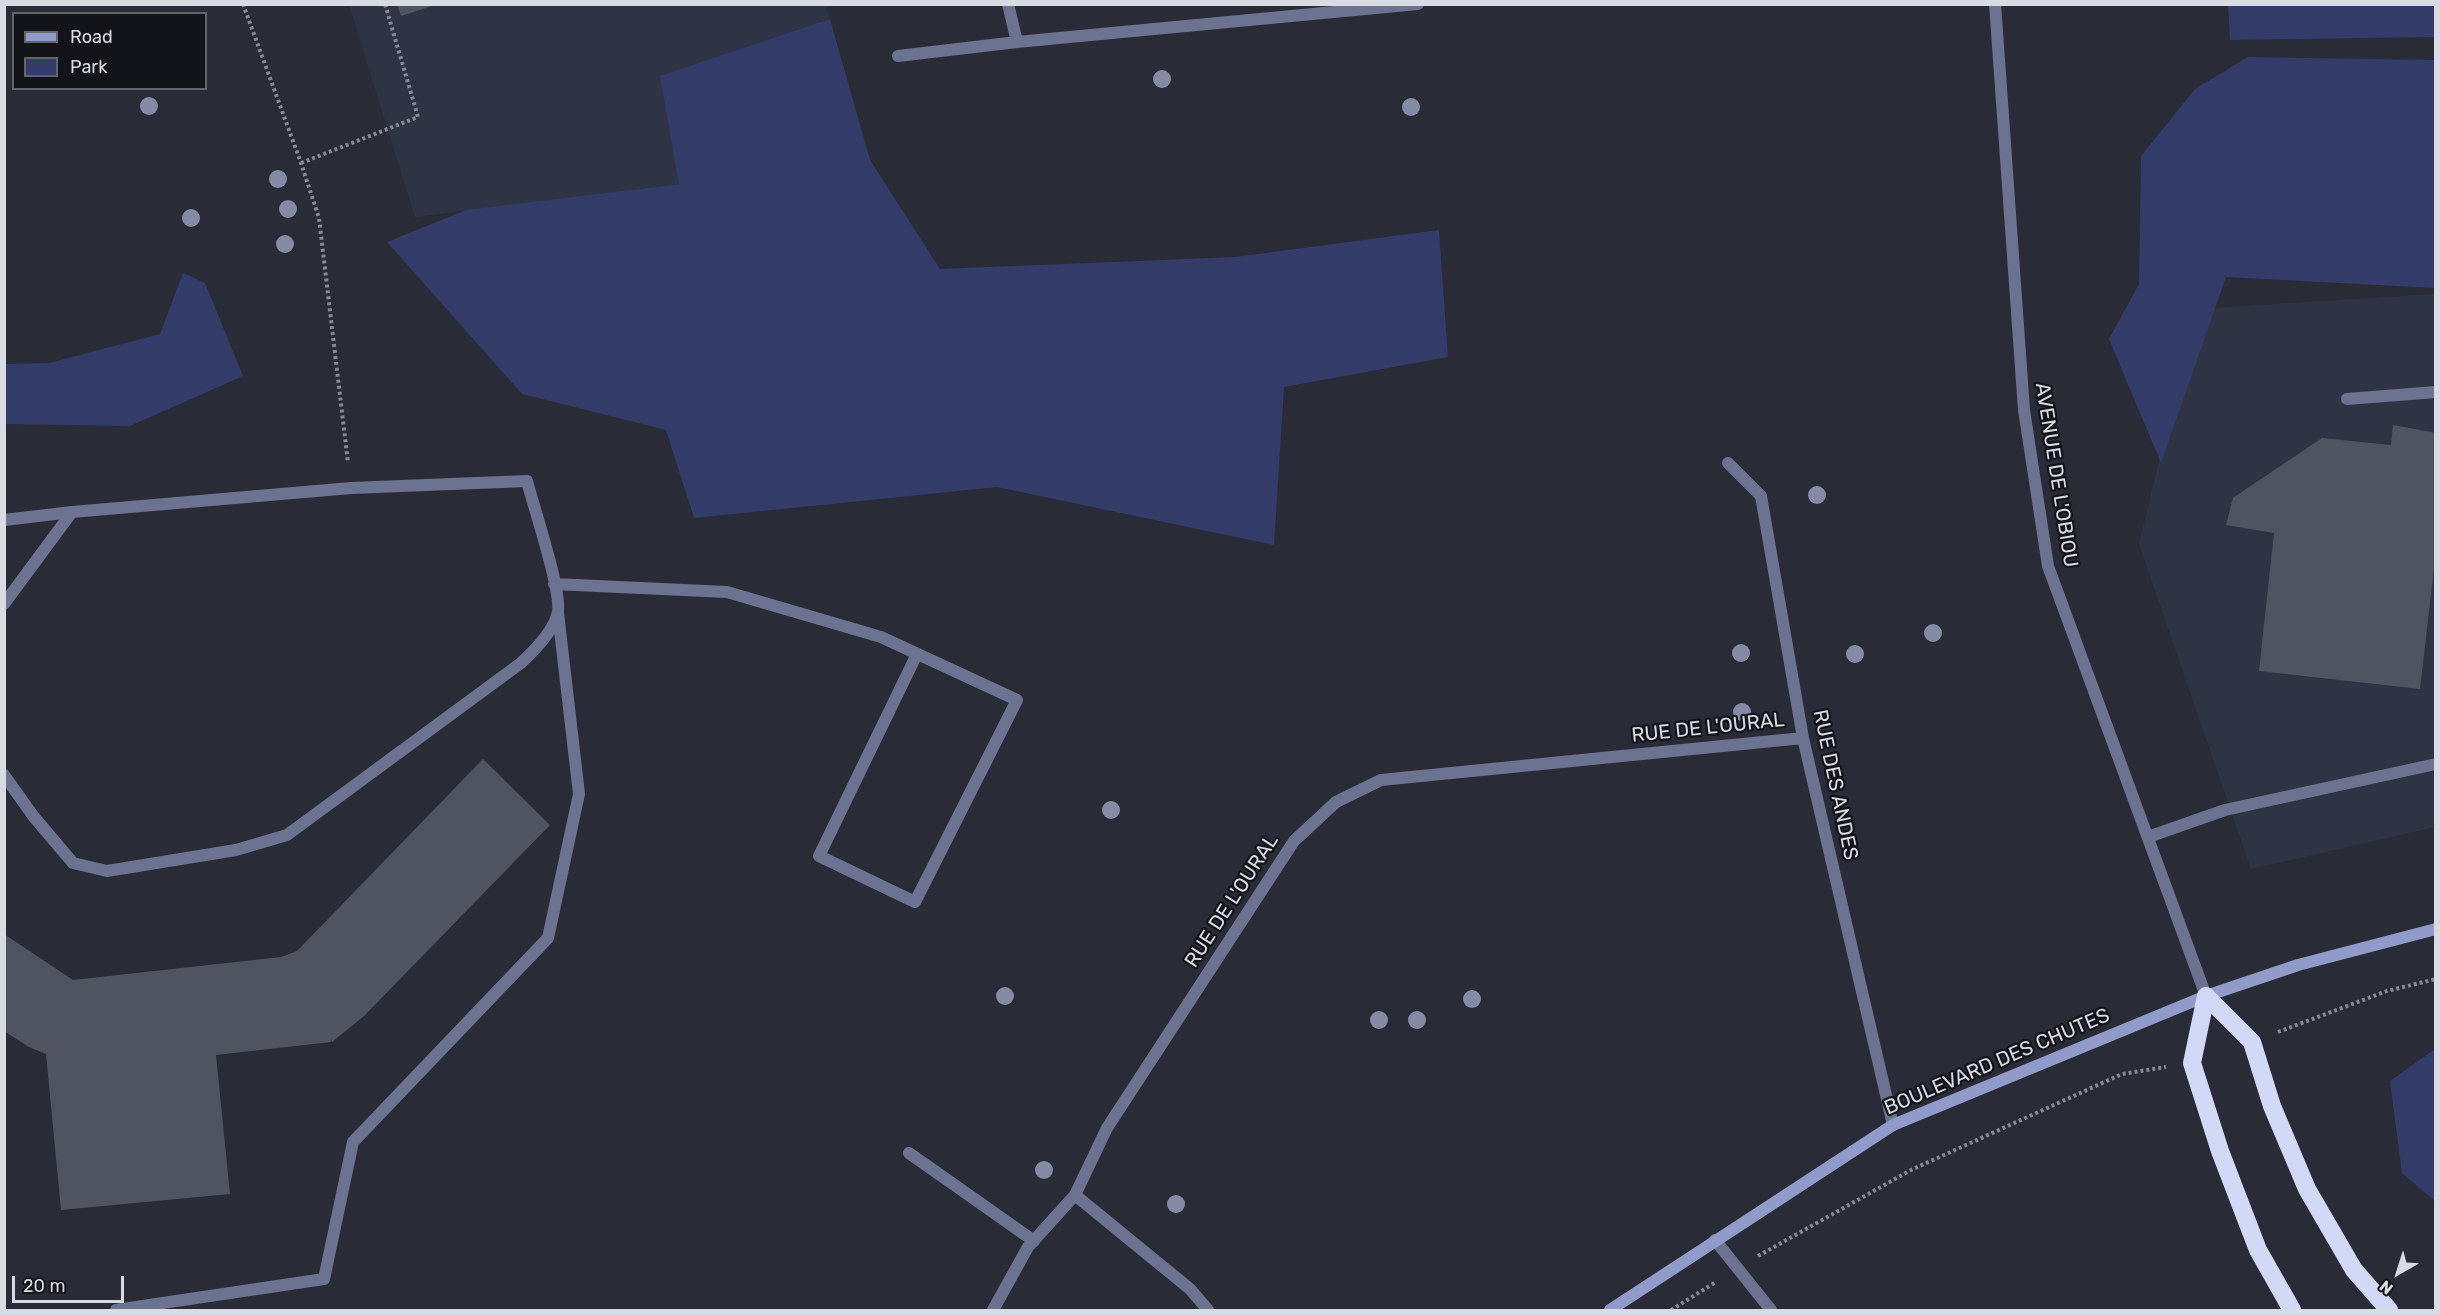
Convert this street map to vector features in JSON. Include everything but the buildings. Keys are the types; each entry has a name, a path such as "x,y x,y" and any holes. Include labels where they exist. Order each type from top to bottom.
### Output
{"highway":[{"path":"2206,996 2252,1042 2272,1106 2307,1189 2354,1270 2389,1311"},
{"path":"2206,996 2192,1063 2220,1151 2258,1250 2292,1311"}],"street":[{"path":"1008,4 1017,42"},
{"path":"898,57 1017,42 1418,4"},
{"name":"AVENUE DE L'OBIOU","path":"1995,4 2024,410 2048,566 2206,996"},
{"path":"2347,399 2436,392"},
{"name":"RUE DES ANDES","path":"1728,463 1761,496 1803,738 1893,1125"},
{"path":"4,520 351,488 527,481 555,584 579,794 548,938 353,1142 324,1280 116,1311"},
{"path":"4,604 72,512"},
{"path":"555,584 727,592 881,637 1017,700 915,902 819,856 917,654"},
{"path":"4,775 34,817 73,863 107,871 236,850 277,838 287,835 521,663 542,642 558,612"},
{"name":"RUE DE L'OURAL","path":"993,1311 1028,1247 1076,1195 1107,1128 1294,841 1336,802 1381,780 1803,738"},
{"path":"2148,837 2225,810 2436,764"},
{"name":"BOULEVARD DES CHUTES","path":"1610,1311 1893,1125 2206,996 2298,965 2436,929"},
{"path":"909,1153 1034,1241"},
{"path":"1076,1195 1190,1289 1208,1311"},
{"path":"1715,1240 1771,1311"}],"path":[{"path":"243,4 319,218 351,488"},
{"path":"301,163 418,117 385,4"},
{"path":"2252,1042 2387,991 2436,979"},
{"path":"1671,1311 1738,1268 1911,1170 2122,1074 2192,1063"}],"shaded area":[{"path":"349,5 834,5 826,7 870,160 415,217"},
{"path":"2435,294 2435,827 2251,869 2139,544 2196,309"}],"green space":[{"path":"2228,5 2435,5 2435,37 2230,40"},
{"path":"830,19 870,160 940,269 1235,257 1439,230 1448,357 1284,387 1274,545 997,487 694,518 666,430 522,394 387,242 466,210 679,184 660,76"},
{"path":"2248,57 2435,60 2435,288 2226,277 2161,463 2109,339 2139,284 2141,156 2195,89"},
{"path":"183,273 205,283 243,376 130,426 5,424 5,364 49,363 160,334"},
{"path":"2435,1049 2435,1201 2402,1173 2390,1081"}]}
